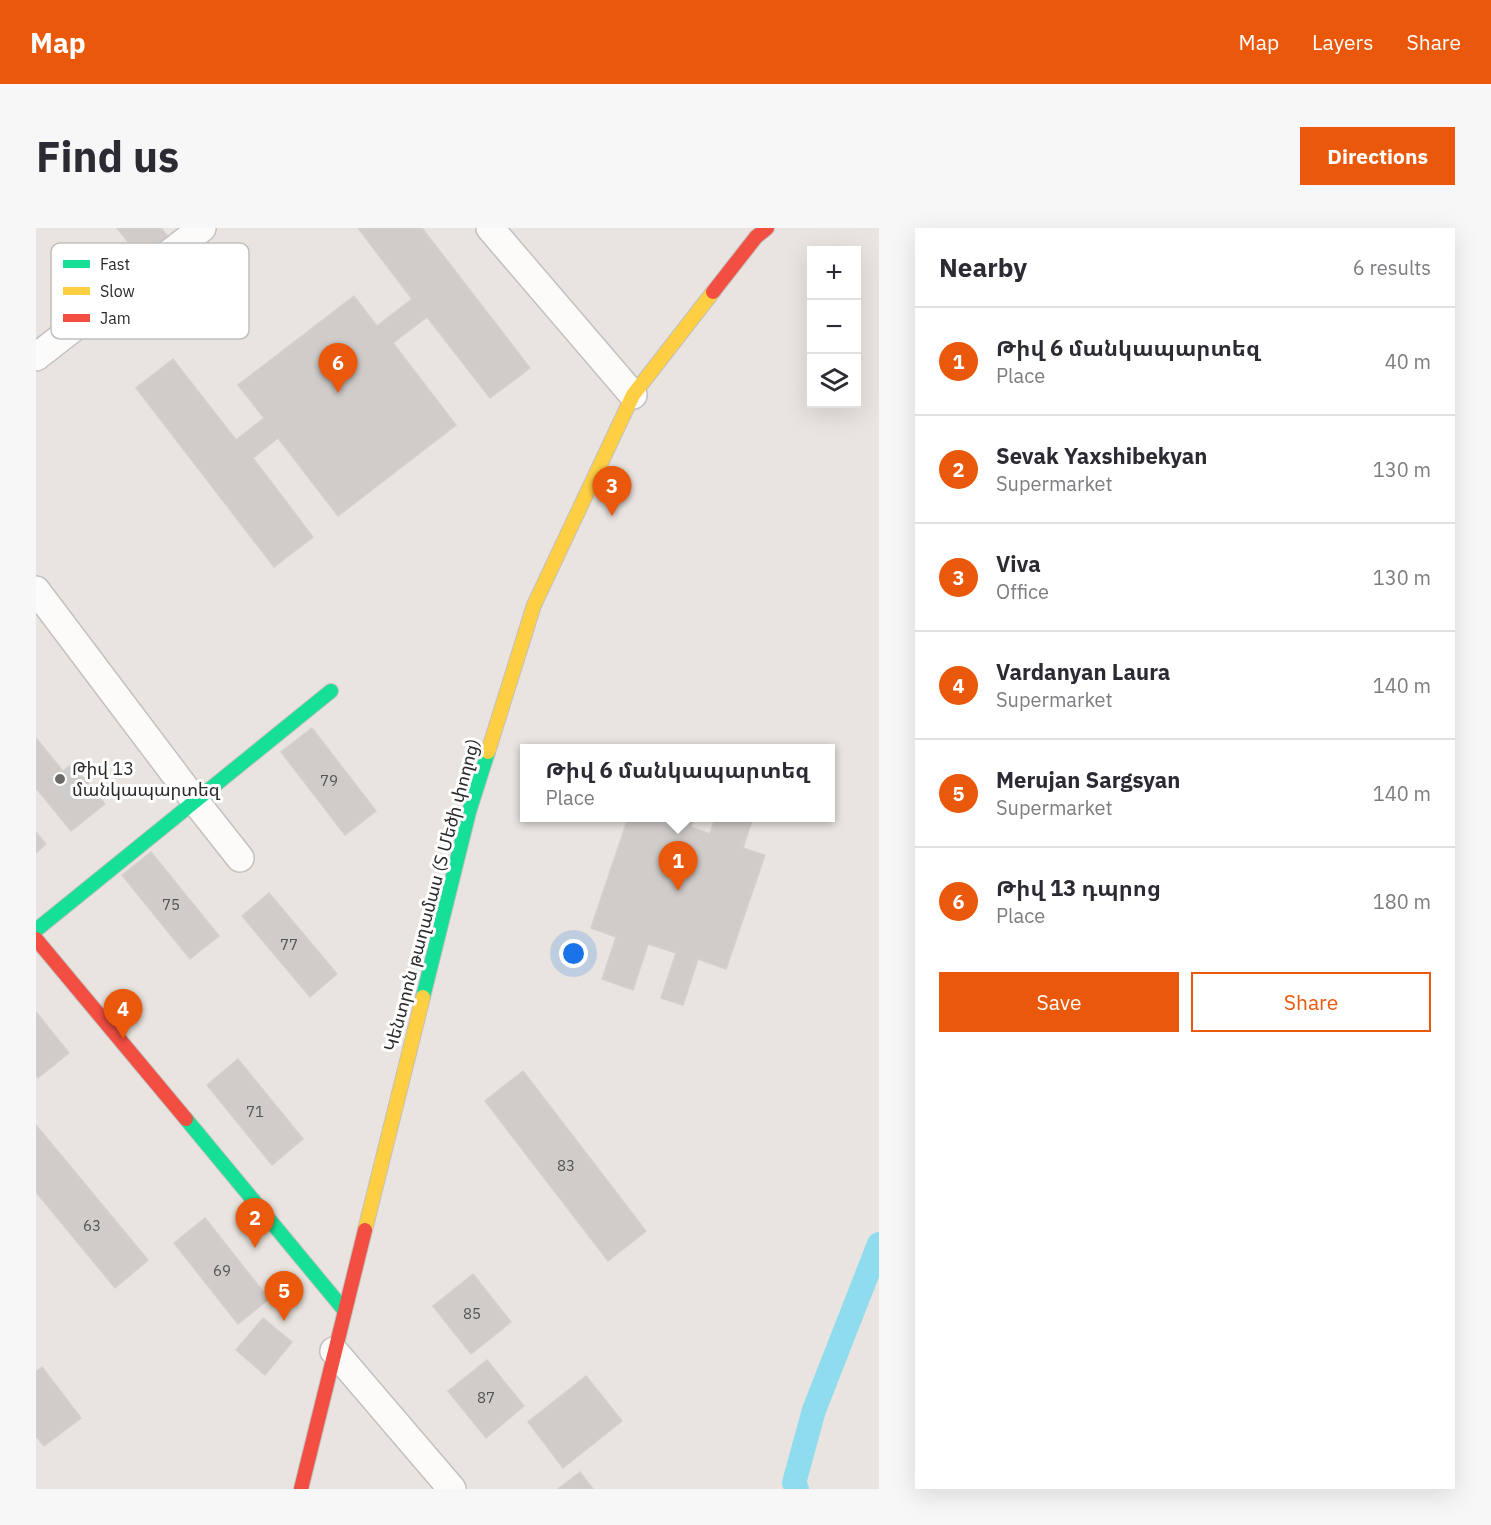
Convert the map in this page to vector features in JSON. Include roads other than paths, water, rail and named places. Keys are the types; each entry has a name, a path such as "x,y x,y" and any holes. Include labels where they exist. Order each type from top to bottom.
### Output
{"street":[{"path":"183,243 202,228"},
{"path":"490,228 633,395"},
{"name":"Կենտրոն թաղամաս (Տ Մեծի փողոց)","path":"300,1489 472,801 534,605 633,395 756,237 767,228"},
{"path":"36,357 59,339"},
{"path":"36,591 240,858"},
{"path":"36,930 331,691"},
{"path":"36,939 345,1311"},
{"path":"334,1351 452,1489"}],"waterway":[{"path":"797,1489 794,1483 814,1410 879,1244"}],"place":[{"name":"Թիվ 13 դպրոց","path":"338,393"},
{"name":"Viva","path":"612,516"},
{"name":"Թիվ 13 մանկապարտեզ","path":"60,779"},
{"name":"Թիվ 6 մանկապարտեզ","path":"678,891"},
{"name":"Vardanyan Laura","path":"123,1039"},
{"name":"Sevak Yaxshibekyan","path":"255,1248"},
{"name":"Merujan Sargsyan","path":"284,1321"}]}
